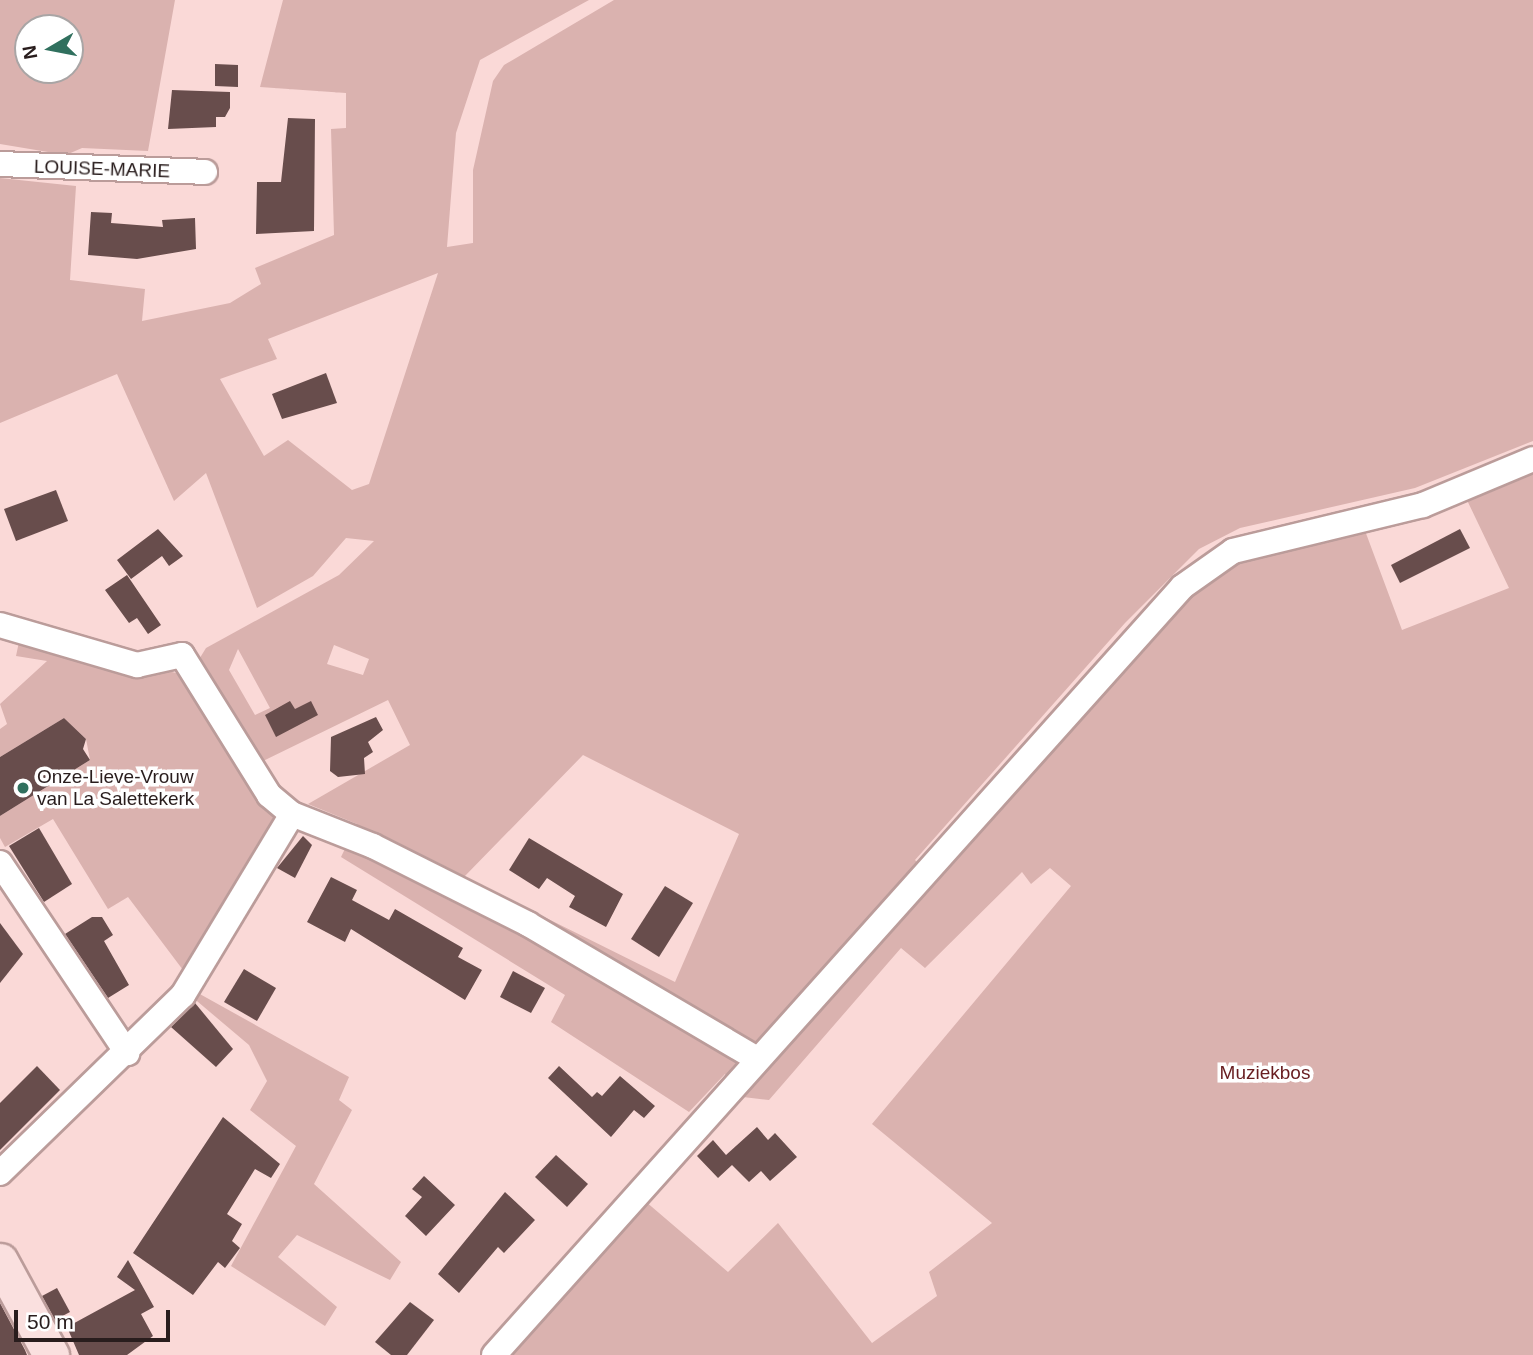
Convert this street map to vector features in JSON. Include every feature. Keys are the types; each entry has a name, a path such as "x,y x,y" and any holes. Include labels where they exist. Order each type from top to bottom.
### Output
{"main road":[{"path":"1,1262 51,1355"}],"street":[{"name":"LOUISE-MARIE","path":"0,164 205,172"},
{"path":"494,1355 1154,617 1211,564 1257,544 1423,505 1533,459"},
{"path":"0,625 137,665 182,655 269,795 292,814 373,846 528,924 757,1059"},
{"path":"0,1173 128,1053 183,995 292,814"},
{"path":"0,863 128,1053"}],"green space":[{"path":"0,0 175,0 148,151 82,148 66,155 0,144"},
{"name":"Muziekbos","path":"283,0 589,0 480,60 456,133 447,247 473,243 473,170 493,81 504,65 614,0 1533,0 1533,441 1415,488 1240,528 1199,549 1125,623 915,860 935,880 1186,597 1240,557 1364,528 1402,630 1509,588 1466,498 1533,469 1533,1355 504,1355 645,1201 728,1272 778,1223 872,1343 937,1296 929,1272 992,1223 872,1124 1071,886 1050,868 1031,884 1022,872 925,968 901,948 769,1100 743,1097 725,1074 689,1112 551,1022 565,995 341,857 357,824 308,804 410,745 388,700 261,762 198,661 206,648 339,575 374,541 346,538 313,576 257,608 206,473 174,501 117,374 0,423 0,178 76,186 70,280 145,289 142,321 230,303 261,284 255,268 334,235 331,129 346,128 346,93 260,87","holes":["438,273 369,484 352,490 288,440 264,456 220,379 277,359 268,339","334,645 369,659 363,675 327,664","238,649 270,708 255,715 229,670","583,755 739,834 675,982 464,877"]},
{"path":"20,637 185,675 278,817 186,974 128,897 108,909 53,819 5,847 0,838 0,816 90,760 86,739 64,718 0,757 0,729 7,724 0,704 47,661 16,656"},
{"path":"198,993 349,1077 339,1100 352,1110 314,1184 401,1262 390,1280 297,1235 278,1257 337,1307 325,1326 231,1266 296,1146 250,1110 267,1081 249,1045 191,996"}],"building":[{"path":"215,64 238,65 238,87 215,86"},
{"path":"172,90 230,92 230,108 225,117 216,117 216,127 168,129"},
{"path":"288,118 315,119 314,231 256,234 257,182 281,182"},
{"path":"91,212 112,213 111,223 163,227 162,220 195,218 196,249 137,259 88,255"},
{"path":"326,373 337,403 282,419 272,394"},
{"path":"56,490 68,521 16,541 4,509"},
{"path":"158,529 183,556 169,566 162,556 131,579 117,560"},
{"path":"1460,529 1470,548 1400,583 1391,565"},
{"path":"127,575 161,625 148,634 137,618 129,623 105,590"},
{"path":"290,701 295,709 311,701 318,715 276,737 265,715"},
{"path":"376,717 383,730 368,742 373,752 364,758 365,774 338,777 330,771 331,737"},
{"name":"Onze-Lieve-Vrouw van La Salettekerk","path":"64,718 86,739 83,749 90,760 0,816 0,757"},
{"path":"39,828 72,884 44,902 9,846"},
{"path":"303,836 312,845 295,878 277,868"},
{"path":"529,838 623,894 606,927 569,907 575,896 547,878 539,889 509,870"},
{"path":"331,877 357,890 352,900 389,920 395,909 463,948 458,957 482,970 465,1000 351,929 345,942 307,922"},
{"path":"665,886 693,903 659,957 631,939"},
{"path":"92,917 102,917 113,935 104,941 129,985 108,998 65,934"},
{"path":"0,923 23,954 0,983"},
{"path":"244,969 276,988 257,1021 224,1002"},
{"path":"513,971 545,988 531,1013 500,997"},
{"path":"195,1003 233,1049 216,1067 171,1027"},
{"path":"37,1066 60,1090 0,1150 0,1103"},
{"path":"559,1066 592,1097 597,1092 602,1096 620,1076 655,1106 644,1118 634,1110 611,1137 548,1078"},
{"path":"223,1117 280,1164 271,1178 255,1169 227,1214 242,1224 232,1241 240,1248 225,1268 218,1262 193,1295 133,1253"},
{"path":"757,1127 768,1140 775,1133 797,1157 770,1181 761,1171 749,1182 732,1165 718,1178 697,1156 713,1140 726,1155"},
{"path":"556,1155 588,1184 567,1207 535,1177"},
{"path":"424,1176 455,1205 426,1236 405,1216 422,1197 412,1189"},
{"path":"505,1192 535,1220 504,1253 498,1247 459,1293 438,1274"},
{"path":"128,1260 154,1307 141,1314 153,1336 127,1355 79,1355 67,1327 135,1290 117,1277"},
{"path":"57,1288 70,1312 55,1320 42,1296"},
{"path":"410,1302 434,1320 407,1355 391,1355 375,1342"},
{"path":"0,1303 25,1350 27,1355 0,1355"}],"place":[{"name":"Onze-Lieve-Vrouw van La Salettekerk","path":"23,788"}]}
